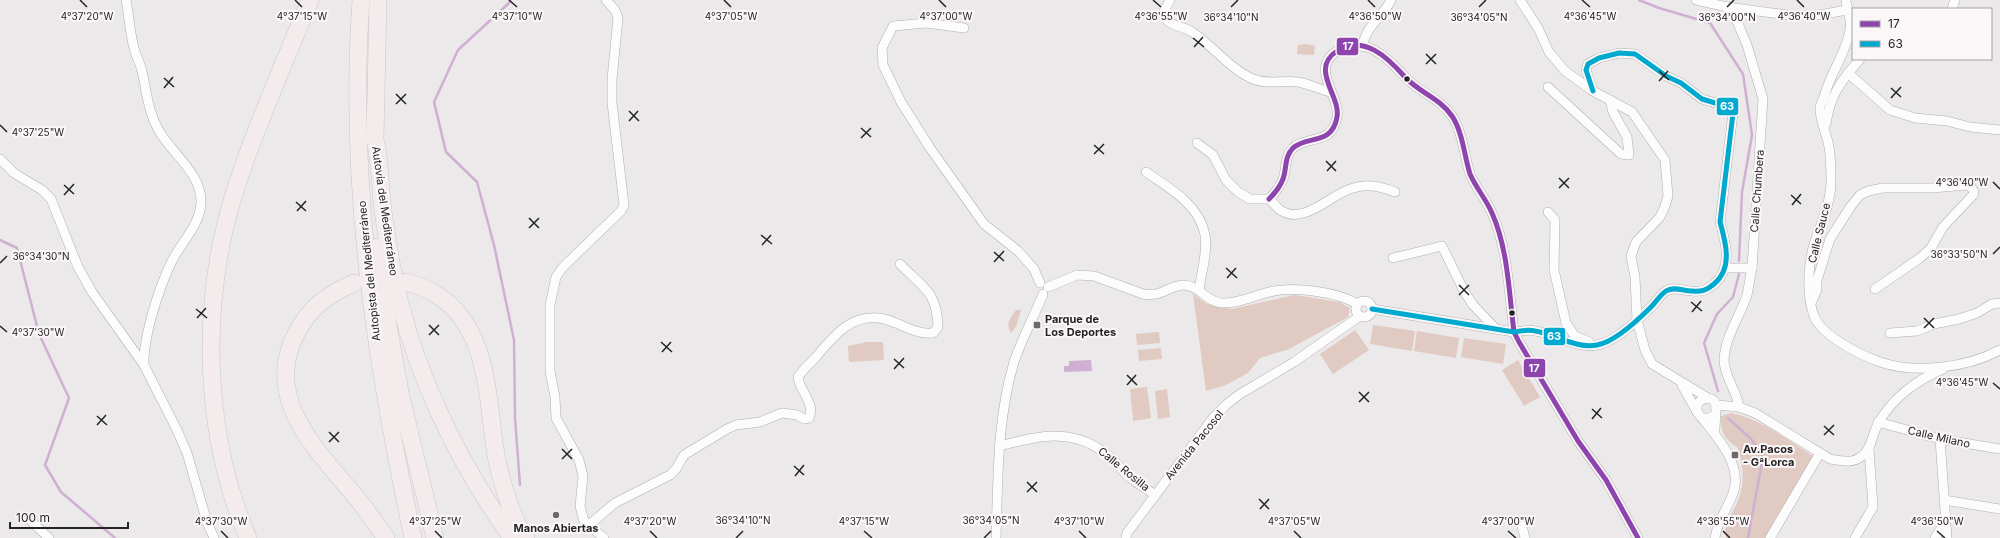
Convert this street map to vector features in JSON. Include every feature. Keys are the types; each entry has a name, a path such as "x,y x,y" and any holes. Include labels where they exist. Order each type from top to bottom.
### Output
{"highway":[{"path":"248,538 228,480 217,425 211,368 214,293 222,243 234,196 254,134 310,0"},
{"name":"Autopista del Mediterráneo","path":"360,0 357,107 361,201 370,298 381,374 413,538"},
{"name":"Autovía del Mediterráneo","path":"378,0 375,139 380,160 382,203 391,263 400,303 412,341 438,409 466,465 512,538"},
{"name":"Autopista del Mediterráneo","path":"375,139 372,162 377,238 385,309 401,397 435,538"},
{"path":"407,282 438,295 455,311 471,333 485,374 496,457 502,480 514,518 526,538"},
{"path":"354,283 328,296 314,308 303,321 288,356 288,392 294,412 303,431 318,453 363,506 386,538"}],"street":[{"path":"126,0 134,48 142,70 151,117 161,134 193,175 200,190 201,204 197,219 172,262 161,288 144,351 144,365"},
{"path":"604,538 584,520 580,506 583,476 579,460 556,418 555,397 550,371 550,305 556,277 563,267 621,211 624,205 612,103 612,79 618,18 615,10 606,0"},
{"path":"1170,0 1163,13 1169,23 1192,31 1245,74 1265,82 1299,82 1330,92"},
{"path":"1363,47 1366,33 1391,0"},
{"path":"1520,0 1538,28 1549,52 1565,71 1593,91 1632,112 1665,160 1668,196 1665,206 1660,217 1636,242 1631,256 1635,277 1637,320 1645,350 1652,364 1681,383 1713,400 1716,409 1715,434"},
{"path":"1696,0 1727,7 1788,15 1819,14 1847,10"},
{"name":"Calle Sauce","path":"1846,0 1847,10 1851,22 1850,31 1840,58 1828,81 1820,109 1829,147 1831,184 1825,216 1815,242 1810,266 1810,289 1814,316 1821,326 1852,349 1869,358 1892,366 1947,367 1981,358 2000,350"},
{"name":"Calle Chumbera","path":"1727,7 1738,22 1763,99 1752,268 1747,295 1732,332 1724,360 1728,376 1738,396 1739,407"},
{"path":"964,28 926,23 893,26 882,48 883,65 901,102 957,188 984,224 1018,251 1034,269 1044,288"},
{"path":"1269,199 1278,189 1283,178 1287,156 1294,148 1303,142 1314,141 1325,136 1333,128 1337,118 1337,106 1326,82 1326,69 1329,60 1337,52 1346,47 1363,47 1383,54 1413,85 1443,105 1458,128 1470,174 1492,212 1500,234 1514,332 1578,441 1606,480 1638,538"},
{"path":"1372,309 1514,332 1534,330 1573,343 1598,345 1609,341 1637,320 1666,291 1674,288 1693,292 1706,291 1719,280 1726,268 1727,259 1725,239 1720,222 1733,111 1730,107 1702,99 1681,83 1635,54 1619,53 1599,58 1588,64 1586,70 1593,91"},
{"path":"1826,131 1828,109 1835,90 1859,60"},
{"path":"1848,73 1890,110 1914,118 2000,130"},
{"path":"1548,88 1621,154 1629,155 1627,137 1613,112 1610,100"},
{"path":"1197,144 1213,155 1226,180 1238,192 1250,199 1269,199 1280,210 1294,214 1311,211 1337,194 1354,187 1370,185 1395,192"},
{"path":"0,159 14,173 42,190 52,199 78,267 88,286 144,365 187,453 207,522 214,538"},
{"path":"1146,172 1187,202 1199,219 1205,235 1204,261 1199,290"},
{"path":"1812,303 1815,297 1817,280 1830,239 1851,206 1860,196 1868,191 1883,188 1971,187 1974,192 1973,195 1943,227 1930,248 1920,258 1875,289"},
{"path":"1548,212 1555,220 1554,270 1566,323 1575,336 1598,345"},
{"path":"1393,258 1442,246 1464,291 1473,305 1495,328"},
{"path":"588,525 615,503 670,475 676,469 684,455 727,429 736,425 760,422 782,413 797,415 804,419 809,418 812,412 811,407 801,388 798,377 839,331 850,323 864,318 884,319 914,331 925,333 933,332 938,327 935,302 929,293 900,264"},
{"path":"1726,268 1752,268"},
{"path":"996,538 999,446 1014,364 1019,347 1044,288 1077,275 1094,276 1151,296 1166,292 1182,285 1199,290 1219,303 1229,303 1274,291 1296,289 1347,299 1357,304 1364,301 1368,302 1372,309"},
{"path":"1890,334 1917,331 1934,324 1959,319 1977,313 1992,304 2000,303"},
{"path":"1357,304 1357,313 1360,316 1368,316 1372,309"},
{"name":"Avenida Pacosol","path":"1126,538 1127,533 1154,494 1213,418 1227,404 1240,394 1294,362 1360,316"},
{"path":"1855,538 1873,507 1869,449 1872,435 1878,422 1887,410 1921,379 1947,367"},
{"path":"1681,383 1699,415 1715,434 1728,454 1734,467 1735,480 1733,494 1717,524 1715,538"},
{"path":"1708,398 1701,400 1697,406 1699,415 1706,419 1712,418 1716,409"},
{"path":"1716,409 1739,407 1755,413 1830,459 1842,462 1855,461 1863,456 1869,449"},
{"name":"Calle Milano","path":"1878,422 1940,439 2000,449"},
{"name":"Calle Rosilla","path":"999,446 1036,436 1059,436 1092,444 1103,451 1130,477 1154,494"},
{"path":"1940,439 1947,538"},
{"path":"1770,538 1820,454"},
{"path":"1944,500 2000,509"},
{"path":"31,521 49,538"},
{"path":"1936,538 1945,522"},
{"path":"1522,526 1525,538"}],"shaded area":[{"path":"1306,44 1315,46 1314,55 1297,54 1298,45"},
{"path":"1193,294 1207,304 1232,309 1295,295 1339,302 1350,308 1348,317 1289,349 1260,358 1248,373 1226,385 1206,391"},
{"path":"1016,310 1021,310 1016,327 1011,333 1009,323"},
{"path":"1373,325 1415,331 1412,351 1370,344"},
{"path":"1355,330 1369,350 1333,374 1320,354"},
{"path":"1417,331 1459,338 1456,358 1414,351"},
{"path":"1159,332 1160,343 1137,345 1136,334"},
{"path":"1464,338 1506,344 1503,364 1461,357"},
{"path":"867,342 883,342 884,360 849,362 848,346"},
{"path":"1161,348 1162,359 1139,361 1138,350"},
{"path":"1091,360 1092,371 1064,372 1064,366 1069,366 1069,361"},
{"path":"1518,360 1540,397 1524,406 1502,370"},
{"path":"1147,387 1151,418 1133,421 1130,389"},
{"path":"1167,389 1170,417 1158,419 1155,391"},
{"path":"1731,413 1763,425 1813,456 1769,538 1726,538 1725,533 1727,523 1739,498 1743,479 1738,448 1724,435 1721,427 1721,416"}],"waterway":[{"path":"510,0 509,3 458,50 434,102 446,152 477,182 494,245 514,340 515,418 520,485"},
{"path":"1639,0 1659,8 1710,23 1743,74 1752,135 1742,192 1739,261"},
{"path":"0,240 17,248 39,334 69,398 45,465 61,492 115,538"},
{"path":"1718,391 1704,343 1717,314 1733,297 1739,274"},
{"path":"1728,418 1752,440 1763,457 1748,538"}],"transit line":[{"name":"17","path":"1269,199 1282,182 1290,151 1299,144 1325,136 1334,126 1337,117 1337,109 1328,83 1326,66 1329,58 1337,51 1347,46 1357,45 1375,50 1391,62 1410,82 1441,104 1456,123 1470,174 1490,208 1497,227 1505,256 1514,332 1578,441 1606,480 1638,538"},
{"name":"63","path":"1372,309 1514,332 1533,330 1573,343 1589,346 1604,343 1619,335 1640,318 1666,291 1672,289 1702,291 1714,284 1720,278 1726,263 1726,247 1720,222 1733,113 1732,108 1702,99 1681,83 1666,76 1635,54 1619,53 1599,58 1588,64 1586,70 1593,91"}],"place":[{"name":"Parque de Los Deportes","path":"1037,325"},
{"name":"Av.Pacos - GªLorca","path":"1735,455"},
{"name":"Manos Abiertas","path":"556,515"}]}
